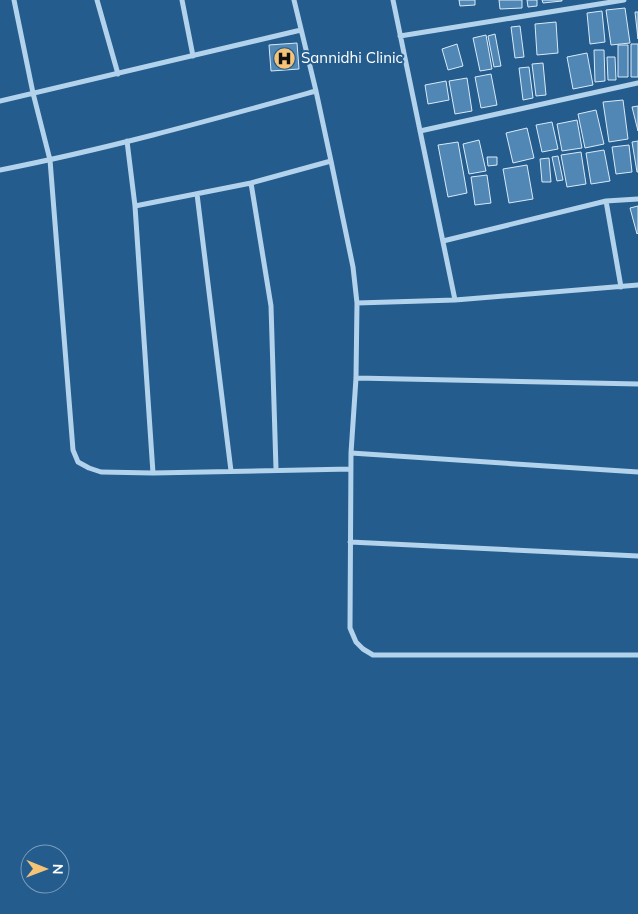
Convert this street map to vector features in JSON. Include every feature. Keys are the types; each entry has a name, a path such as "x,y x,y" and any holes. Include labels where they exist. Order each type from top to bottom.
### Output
{"street":[{"path":"14,0 33,93 50,160 73,450 78,462 101,472 231,472 351,468"},
{"path":"97,0 118,74"},
{"path":"182,0 193,56"},
{"path":"294,0 331,161 353,267 357,303 356,378 351,453 350,542 350,628 356,642 373,655 638,655"},
{"path":"392,0 455,300"},
{"path":"400,36 624,0"},
{"path":"0,101 301,30"},
{"path":"420,132 638,83"},
{"path":"0,170 127,141 316,91"},
{"path":"127,141 135,206 154,473"},
{"path":"135,206 251,183 331,161"},
{"path":"251,183 271,306 276,469"},
{"path":"197,194 231,472"},
{"path":"442,241 606,201 638,199"},
{"path":"606,201 621,287"},
{"path":"357,303 455,300 638,285"},
{"path":"356,378 638,384"},
{"path":"351,453 638,472"},
{"path":"350,542 638,556"}],"building":[{"path":"459,0 475,0 475,5 460,6"},
{"path":"499,0 522,0 522,8 500,9"},
{"path":"527,0 537,0 537,6 528,7"},
{"path":"542,0 562,0 562,1 543,3"},
{"path":"625,8 630,43 611,45 606,10"},
{"path":"602,11 605,42 590,44 587,13"},
{"path":"635,12 638,12 638,39"},
{"path":"556,22 558,53 537,55 535,24"},
{"path":"520,26 524,57 515,58 511,27"},
{"path":"495,34 501,66 494,67 488,36"},
{"path":"486,35 492,69 480,71 473,38"},
{"path":"297,43 299,69 271,71 269,45"},
{"path":"457,44 463,66 448,70 442,49"},
{"path":"631,44 638,44 638,77 631,77"},
{"path":"618,45 628,45 628,77 618,77"},
{"path":"594,50 604,50 605,81 595,82"},
{"path":"587,53 593,85 573,89 567,57"},
{"path":"607,57 615,57 616,80 608,80"},
{"path":"543,63 546,95 536,96 532,64"},
{"path":"529,67 533,98 523,100 519,68"},
{"path":"491,74 497,105 481,108 475,77"},
{"path":"467,78 472,111 455,114 449,81"},
{"path":"446,81 449,100 428,104 425,85"},
{"path":"623,100 628,139 609,142 603,102"},
{"path":"638,106 638,131 632,107"},
{"path":"596,110 604,144 585,148 578,114"},
{"path":"577,120 582,148 562,151 557,124"},
{"path":"552,122 558,149 542,152 536,125"},
{"path":"527,128 534,158 513,163 506,133"},
{"path":"479,140 486,171 469,174 463,144"},
{"path":"638,141 638,172 637,172 632,142"},
{"path":"458,142 467,193 448,197 438,145"},
{"path":"629,145 632,172 616,174 612,147"},
{"path":"604,150 610,181 591,184 586,153"},
{"path":"581,152 586,184 567,187 561,155"},
{"path":"558,156 563,180 557,181 552,157"},
{"path":"487,157 497,157 497,165 488,166"},
{"path":"549,158 551,182 542,182 540,159"},
{"path":"527,165 533,199 509,203 503,169"},
{"path":"487,175 491,203 475,205 471,177"},
{"path":"638,206 638,233 637,234 630,208"}],"place":[{"name":"Sannidhi Clinic","path":"285,58"}]}
